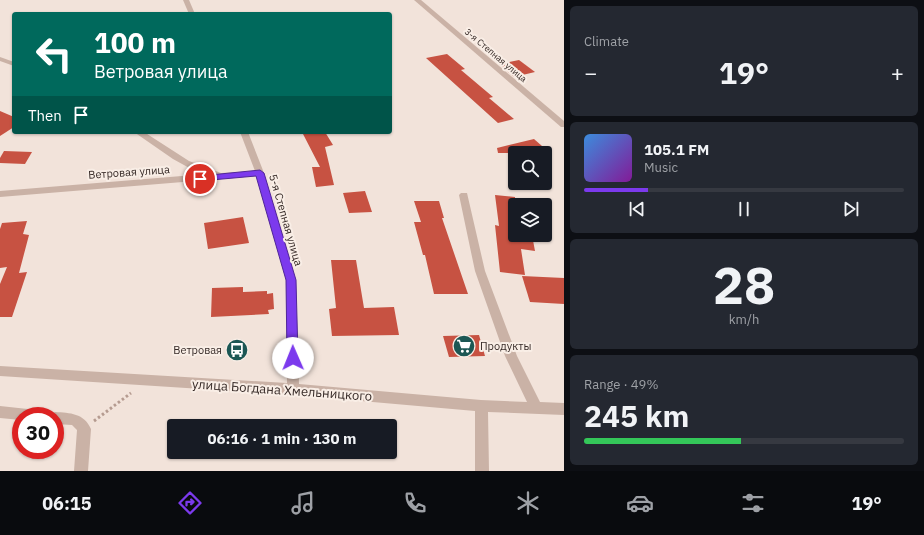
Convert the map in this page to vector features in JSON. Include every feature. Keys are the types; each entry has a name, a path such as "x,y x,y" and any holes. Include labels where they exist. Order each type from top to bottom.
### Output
{"street":[{"path":"186,0 191,12"},
{"name":"3-я Степная улица","path":"417,0 564,125"},
{"path":"0,59 12,63"},
{"path":"141,134 197,168 208,173 231,176"},
{"name":"5-я Степная улица","path":"245,134 260,173 291,280 293,389"},
{"name":"Ветровая улица","path":"0,194 260,173"},
{"path":"464,195 480,271 511,356 536,408"},
{"name":"улица Богдана Хмельницкого","path":"0,371 293,389 481,406 564,409"},
{"path":"481,406 482,471"},
{"path":"0,412 12,413"},
{"path":"64,419 76,420 82,424 84,429 81,471"}],"path":[{"path":"84,429 147,381"}],"building":[{"path":"447,54 465,69 461,70 493,97 489,98 514,119 498,123 426,58"},
{"path":"519,60 535,72 514,77 499,64"},
{"path":"0,111 12,116 12,128 0,136"},
{"path":"303,134 326,134 333,145 325,147 334,185 316,187 312,167 320,167"},
{"path":"534,139 542,146 508,146 508,153 498,153 497,148"},
{"path":"4,151 32,152 25,164 0,163 0,158"},
{"path":"365,191 372,212 349,213 343,193"},
{"path":"495,195 515,197 508,198 508,242 533,242 535,251 521,249 525,275 500,272 495,225 499,226"},
{"path":"414,201 439,201 444,218 442,218 468,294 434,294 425,255 423,255 414,222 421,222"},
{"path":"243,217 249,243 208,249 204,223"},
{"path":"27,221 23,234 29,235 19,273 27,272 12,317 0,317 0,284 7,267 0,268 0,229 2,223"},
{"path":"331,260 356,260 364,308 394,307 399,335 332,336 329,309 336,308"},
{"path":"522,276 564,278 564,304 530,302"},
{"path":"243,287 243,292 267,291 267,294 273,293 274,309 268,310 269,314 211,317 212,288"},
{"name":"Продукты","path":"479,335 485,356 449,357 443,336"}],"place":[{"name":"Продукты","path":"464,346"},
{"name":"Ветровая","path":"237,350"}],"route":[{"path":"200,179 260,173 291,280 293,358"}]}
